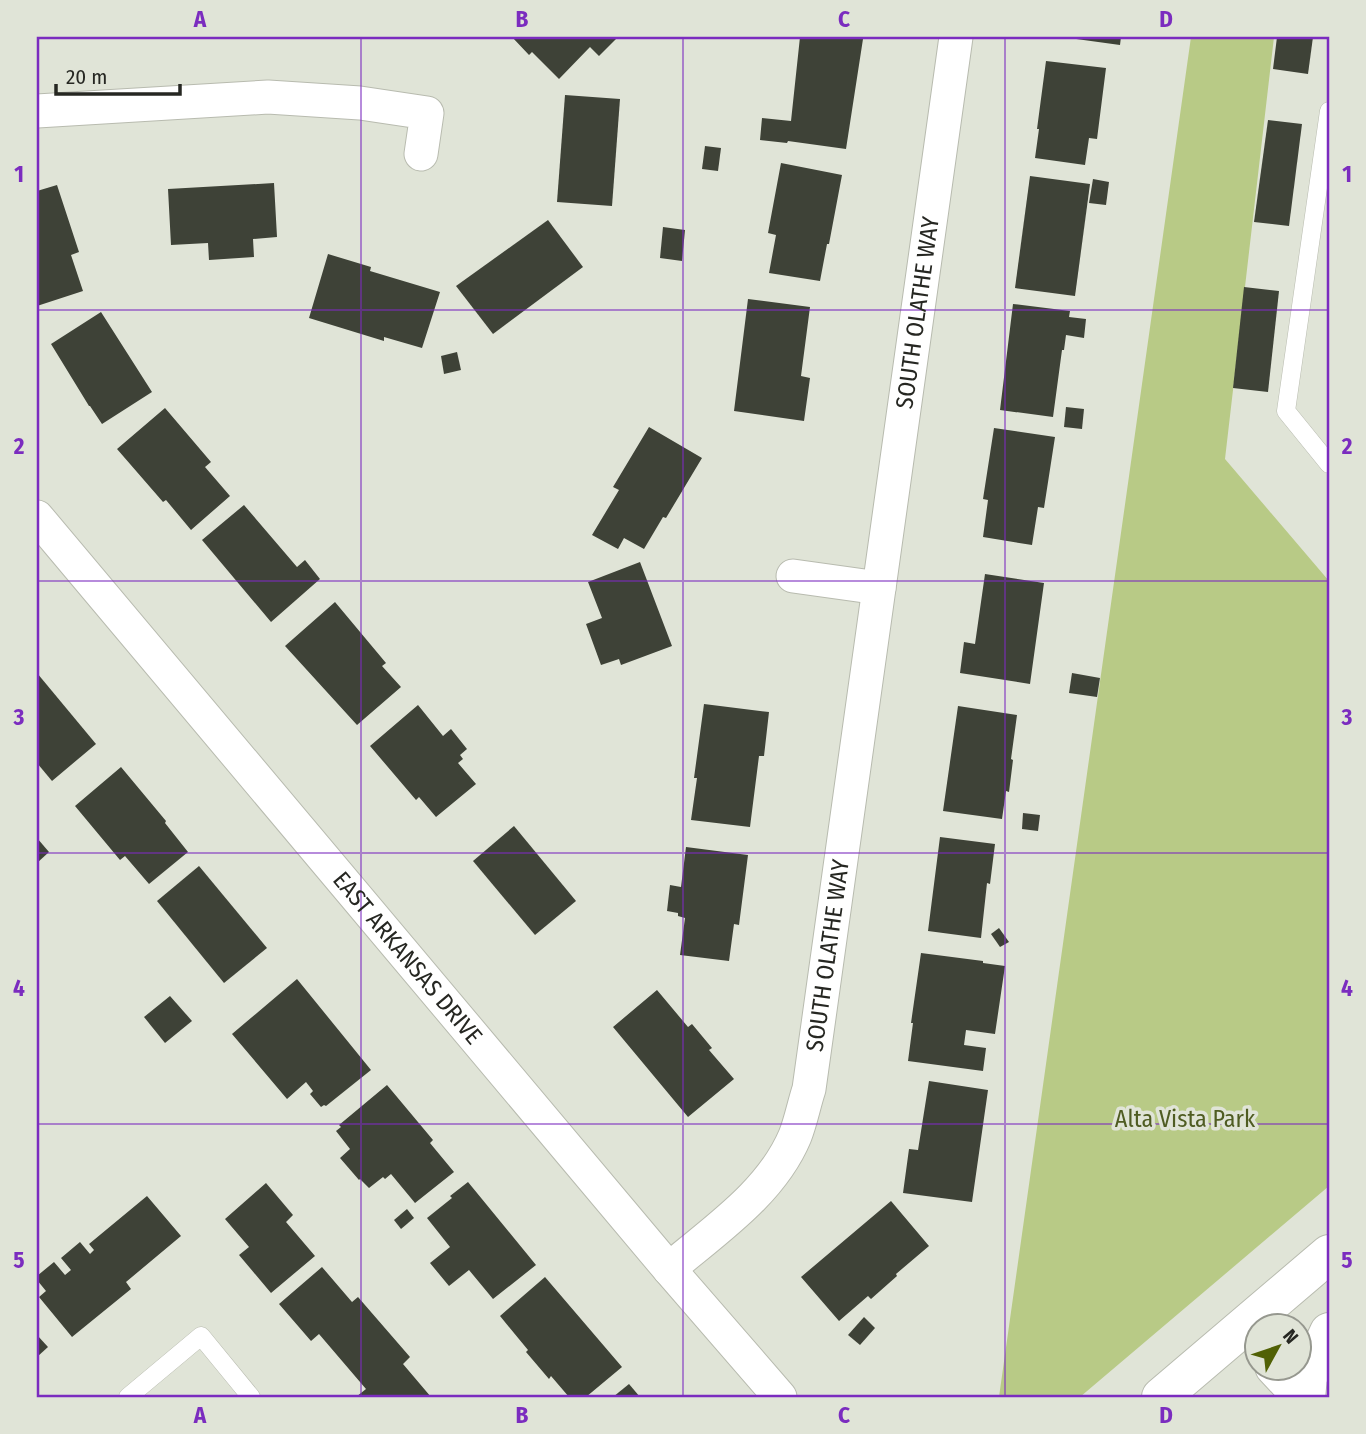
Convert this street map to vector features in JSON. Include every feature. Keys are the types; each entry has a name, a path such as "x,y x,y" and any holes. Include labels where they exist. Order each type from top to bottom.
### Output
{"main road":[{"path":"1276,1312 1329,1254"},
{"path":"1306,1397 1308,1377 1329,1332"},
{"path":"1161,1397 1244,1345"},
{"path":"1314,1397 1329,1385"}],"street":[{"name":"SOUTH OLATHE WAY","path":"670,1269 743,1207 776,1170 795,1135 808,1089 956,37"},
{"path":"37,111 268,97 360,103 427,113 421,154"},
{"name":"EAST ARKANSAS DRIVE","path":"37,517 780,1397"},
{"path":"793,576 879,588"},
{"path":"1286,1382 1299,1397"}],"lane":[{"path":"1329,111 1286,411 1329,464"},
{"path":"128,1397 201,1336 251,1397"}],"green space":[{"name":"Alta Vista Park","path":"1191,37 1274,37 1225,459 1329,581 1329,1186 1080,1397 999,1397"}],"building":[{"path":"512,37 618,37 599,56 590,47 559,79 532,52 529,55"},
{"path":"800,37 863,39 846,149 760,140 762,118 791,121"},
{"path":"1069,37 1121,37 1120,45"},
{"path":"1277,37 1313,37 1308,74 1273,69"},
{"path":"1046,61 1106,68 1097,139 1089,138 1085,165 1035,158"},
{"path":"565,95 620,99 612,206 557,202"},
{"path":"1268,120 1302,124 1289,226 1254,222"},
{"path":"705,146 721,148 718,171 702,169"},
{"path":"781,163 842,175 820,281 769,273 776,235 768,233"},
{"path":"1030,176 1090,184 1075,296 1015,288"},
{"path":"1093,179 1109,182 1106,205 1089,203"},
{"path":"274,183 277,237 253,239 254,257 209,260 208,243 171,245 168,189"},
{"path":"57,185 79,252 71,255 83,291 37,306 37,191"},
{"path":"548,220 583,267 493,334 456,286"},
{"path":"663,227 685,230 682,261 660,258"},
{"path":"328,254 371,267 370,271 440,292 422,348 384,337 384,341 309,318"},
{"path":"1244,287 1279,291 1268,392 1233,388"},
{"path":"748,299 810,307 801,376 810,378 804,421 734,411"},
{"path":"1013,304 1070,311 1069,317 1086,319 1084,338 1066,335 1053,417 1000,410"},
{"path":"101,312 152,392 102,424 51,344"},
{"path":"457,352 461,370 444,374 441,356"},
{"path":"1066,407 1084,409 1082,429 1064,427"},
{"path":"165,408 211,462 205,467 230,496 191,530 117,449"},
{"path":"649,427 702,458 644,549 624,538 618,549 592,535 619,490 613,487"},
{"path":"994,428 1055,437 1044,508 1038,507 1032,545 983,537 988,500 983,499"},
{"path":"244,505 297,567 305,560 320,579 271,622 202,540"},
{"path":"640,562 672,646 621,665 619,659 601,665 586,624 602,618 588,582"},
{"path":"985,574 1044,583 1030,684 960,673 964,642 975,644"},
{"path":"335,602 386,663 382,666 401,687 357,725 285,646"},
{"path":"37,673 96,744 52,781 37,763"},
{"path":"1072,673 1100,678 1097,697 1069,693"},
{"path":"704,704 769,712 764,756 759,756 750,827 691,820"},
{"path":"418,705 443,736 451,729 467,749 460,755 463,759 458,763 476,784 436,817 419,797 416,800 370,746"},
{"path":"958,706 1017,715 1009,792 1006,791 1002,819 943,811"},
{"path":"121,767 188,852 149,884 125,856 120,860 75,806"},
{"path":"1023,813 1040,815 1038,831 1022,829"},
{"path":"514,826 576,901 535,935 473,861"},
{"path":"940,837 995,844 990,884 987,883 981,938 928,931"},
{"path":"37,838 49,852 37,863"},
{"path":"686,847 748,855 739,925 734,924 729,961 680,955 685,918 678,916 678,913 667,911 670,885 681,887"},
{"path":"199,866 267,948 224,983 157,901"},
{"path":"999,928 1009,942 1000,947 991,934"},
{"path":"921,953 1005,966 995,1034 966,1030 964,1045 986,1048 983,1071 908,1061"},
{"path":"297,979 371,1070 326,1106 321,1107 310,1094 313,1091 306,1082 287,1099 232,1034"},
{"path":"657,990 688,1027 692,1024 712,1048 709,1050 734,1079 688,1117 613,1027"},
{"path":"170,996 192,1021 165,1043 144,1017"},
{"path":"929,1081 988,1090 972,1202 903,1193 909,1149 918,1150"},
{"path":"387,1085 433,1140 430,1143 454,1172 415,1203 391,1174 369,1188 340,1158 350,1149 336,1131 341,1127 339,1125"},
{"path":"468,1182 536,1265 493,1299 469,1270 449,1286 430,1263 450,1247 427,1218"},
{"path":"266,1183 293,1215 286,1222 315,1256 271,1293 239,1255 249,1247 225,1219"},
{"path":"147,1196 181,1236 126,1282 131,1289 72,1337 39,1297 46,1291 37,1276 54,1262 65,1275 71,1270 61,1258 80,1242 90,1254 94,1250 89,1244"},
{"path":"891,1201 929,1246 871,1299 868,1296 839,1321 801,1277"},
{"path":"407,1209 414,1218 401,1229 394,1220"},
{"path":"322,1267 352,1302 358,1297 410,1357 403,1364 431,1397 356,1397 366,1389 319,1334 311,1341 279,1304"},
{"path":"545,1277 622,1367 586,1397 569,1397 551,1376 549,1379 500,1316"},
{"path":"864,1317 875,1328 860,1345 848,1335"},
{"path":"37,1335 48,1347 37,1357"},
{"path":"629,1384 640,1397 613,1397"}]}
